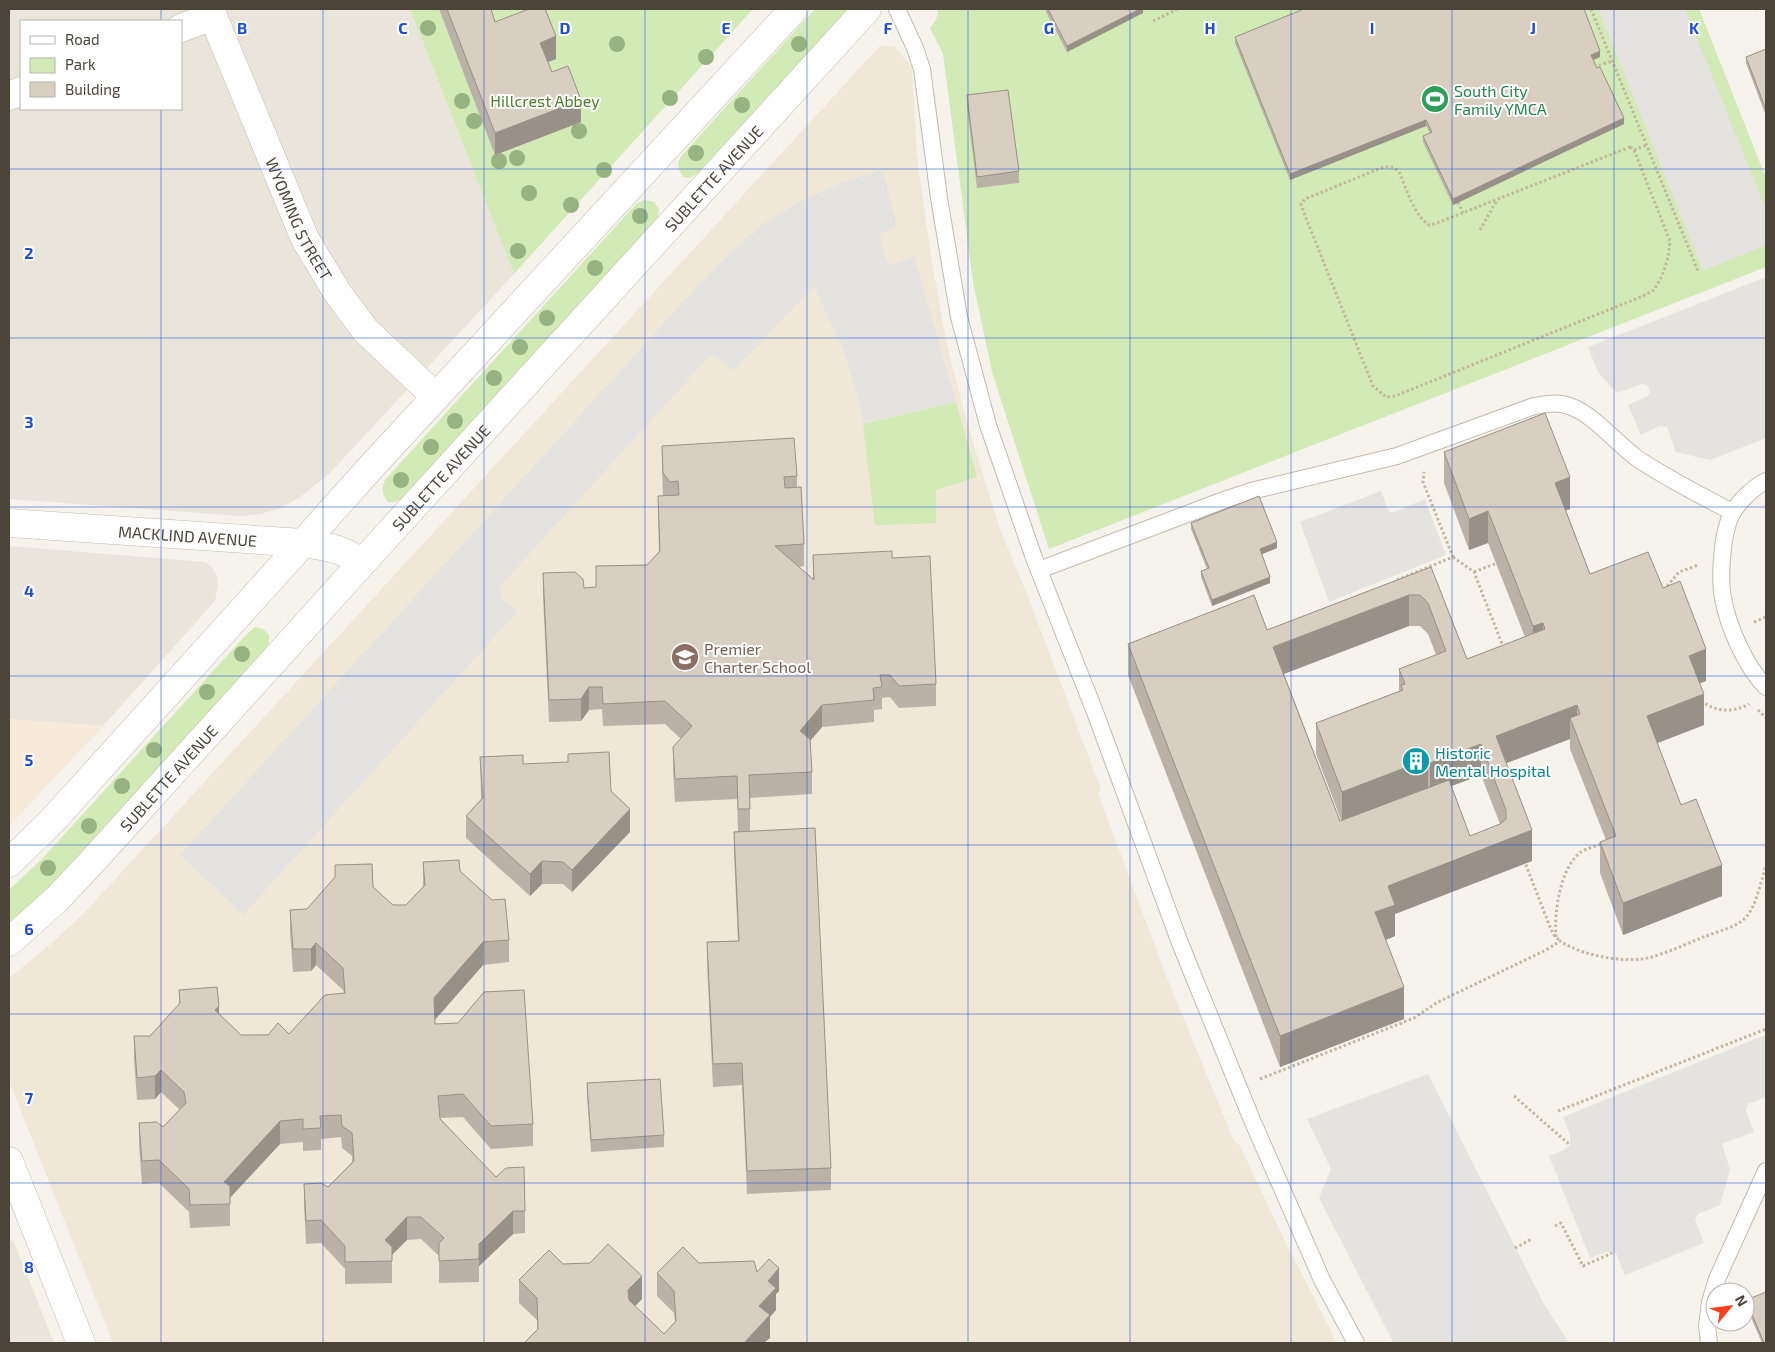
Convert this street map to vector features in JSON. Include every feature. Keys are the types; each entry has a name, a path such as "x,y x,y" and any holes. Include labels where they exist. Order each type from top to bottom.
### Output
{"street":[{"path":"9,863 53,820 436,397 794,9"},
{"name":"SUBLETTE AVENUE","path":"9,942 56,900 90,864 868,9"},
{"path":"182,27 212,12"},
{"name":"WYOMING STREET","path":"212,12 304,239 337,292 365,330 436,397"},
{"name":"MACKLIND AVENUE","path":"9,523 303,543 342,551 362,563"},
{"path":"9,1161 81,1343"}],"lane":[{"path":"897,9 915,48 922,69 939,198 959,318 988,425 1039,570 1180,942 1252,1120 1322,1280 1356,1343"},
{"path":"1039,570 1251,491 1397,456 1534,406 1550,403 1570,406 1582,411 1637,458 1671,480 1732,512"},
{"path":"1766,481 1746,496 1732,512 1726,532 1722,563 1723,598 1733,630 1744,655 1766,687"},
{"path":"1709,1343 1707,1326 1710,1302 1717,1279 1766,1171"}],"path":[{"path":"1153,21 1175,9"},
{"path":"1591,9 1698,271"},
{"path":"1594,67 1612,60"},
{"path":"1634,150 1647,145"},
{"path":"1630,147 1634,150 1670,241 1668,258 1662,276 1654,290 1634,300 1395,396 1386,397 1373,386 1301,204 1305,199 1381,168 1395,167 1423,221 1429,225 1438,224 1626,148 1630,147"},
{"path":"1480,230 1497,200"},
{"path":"1458,202 1463,213"},
{"path":"1428,468 1423,473 1423,482 1453,558 1474,572 1506,655"},
{"path":"1698,571 1699,556"},
{"path":"1394,581 1453,558"},
{"path":"1474,572 1497,563"},
{"path":"1662,596 1664,590 1679,572 1698,565"},
{"path":"1412,574 1415,583"},
{"path":"1760,620 1766,617"},
{"path":"1696,696 1714,708 1726,711 1739,709 1750,703"},
{"path":"1745,696 1766,718"},
{"path":"1556,937 1557,903 1571,863 1581,852 1606,842"},
{"path":"1521,854 1550,927 1556,937 1583,953 1606,958 1651,957 1738,923 1747,916 1753,905 1766,866"},
{"path":"1239,1087 1414,1018 1438,1002 1546,950 1560,941"},
{"path":"1558,1111 1766,1030"},
{"path":"1514,1096 1570,1145"},
{"path":"1556,1226 1561,1223 1583,1266 1612,1252"},
{"path":"1515,1248 1532,1239"}],"shaded area":[{"path":"9,9 410,9 514,274 331,472 299,498 281,508 261,514 241,516 9,499"},
{"path":"1598,9 1685,9 1766,210 1766,245 1703,271"},
{"name":"Premier Charter School","path":"879,47 895,47 912,67 917,157 932,263 947,345 968,426 1000,529 1027,594 1101,789 1098,793 1165,973 1234,1141 1240,1146 1283,1237 1337,1343 113,1343 9,1081 9,978 52,943 86,911"},
{"path":"883,170 897,226 880,236 884,255 887,261 893,265 914,256 956,402 863,423 858,397 843,349 814,286 733,371 718,358 713,356 708,358 502,584 500,590 502,600 518,611 243,915 180,855 728,255 763,224 799,202 845,181"},
{"path":"1766,277 1766,438 1710,460 1676,452 1667,427 1660,426 1641,435 1628,405 1648,396 1650,392 1647,385 1641,384 1617,393 1598,372 1588,347"},
{"path":"1381,491 1389,512 1394,512 1425,499 1446,555 1329,602 1300,522"},
{"path":"9,546 205,562 211,566 217,576 218,584 215,601 103,726 9,719"},
{"path":"9,719 103,726 9,826"},
{"path":"1765,1035 1766,1097 1748,1104 1746,1111 1754,1132 1722,1144 1730,1170 1720,1205 1698,1214 1695,1220 1704,1243 1625,1275 1616,1253 1607,1252 1590,1258 1549,1156 1562,1151 1570,1145 1570,1135 1563,1117"},
{"path":"1428,1074 1543,1302 1569,1343 1394,1343 1392,1340 1319,1198 1331,1169 1307,1119"},
{"path":"13,1240 54,1343 9,1343 9,1242"}],"green space":[{"name":"Hillcrest Abbey","path":"410,9 753,9 514,274"},
{"path":"815,9 848,9 698,173 690,178 683,177 678,166 682,155"},
{"path":"937,9 1699,9 1766,178 1766,267 1049,549 992,372 973,282 943,54 930,28 937,17"},
{"path":"644,200 654,202 659,209 658,218 402,499 388,502 383,492 385,480 636,204"},
{"path":"956,402 977,477 936,490 936,523 875,525 863,424"},
{"path":"255,627 263,629 269,635 269,646 263,654 56,879 29,906 9,922 9,890 42,859"}],"building":[{"path":"447,9 491,9 495,22 529,9 545,9 556,36 540,43 552,72 568,66 581,100 495,133"},
{"path":"1048,9 1140,9 1067,46"},
{"name":"South City Family YMCA","path":"1304,9 1584,9 1600,51 1591,55 1597,68 1600,67 1624,118 1453,199 1423,136 1432,132 1426,120 1290,174 1235,37"},
{"path":"1766,49 1766,110 1746,57"},
{"path":"1008,90 1019,171 977,177 967,95"},
{"name":"Historic Mental Hospital","path":"1545,413 1570,477 1555,483 1590,574 1648,552 1663,588 1680,581 1706,649 1689,656 1704,694 1647,716 1681,805 1696,799 1722,865 1623,903 1600,842 1616,836 1570,718 1580,714 1577,705 1496,736 1532,830 1388,886 1395,905 1375,912 1404,987 1280,1036 1128,644 1254,595 1267,630 1431,567 1467,659 1545,629 1543,623 1533,626 1488,511 1469,519 1444,452","holes":["1409,595 1420,595 1428,603 1446,651 1399,669 1405,684 1401,685 1403,690 1316,723 1342,792 1428,759 1430,763 1481,744 1506,810 1506,819 1500,824 1470,836 1449,780 1340,821 1273,647"]},
{"path":"794,438 797,476 784,477 785,488 801,487 804,544 775,546 814,580 813,555 892,551 892,558 930,556 936,684 899,686 890,675 880,675 882,687 873,688 874,700 822,705 800,731 810,739 812,772 749,775 750,809 738,809 737,776 675,779 673,747 692,726 665,701 603,704 602,687 589,687 581,699 549,700 543,573 575,572 583,579 584,588 596,587 596,566 647,565 660,551 658,496 679,495 678,481 670,482 663,473 662,446"},
{"path":"1259,496 1277,542 1260,549 1270,577 1212,600 1201,571 1209,568 1191,523"},
{"path":"609,752 611,791 630,809 572,870 563,862 542,861 530,874 466,816 483,798 480,757 523,755 523,764 568,762 568,754"},
{"path":"815,828 831,1168 747,1171 742,1063 713,1064 707,942 739,941 734,832"},
{"path":"459,860 460,871 492,900 505,899 509,940 483,942 434,998 435,1024 458,1023 484,992 524,990 533,1124 491,1126 463,1094 438,1096 440,1119 496,1177 506,1168 524,1167 525,1211 513,1211 479,1244 479,1259 439,1261 439,1243 444,1238 421,1217 407,1217 385,1240 392,1247 392,1261 345,1262 345,1246 321,1220 306,1221 304,1184 321,1183 328,1187 354,1161 352,1133 342,1126 341,1115 320,1116 321,1128 303,1129 303,1119 280,1121 224,1182 230,1186 230,1204 190,1205 189,1189 159,1160 142,1161 139,1123 157,1122 163,1127 186,1103 184,1092 161,1070 155,1076 137,1078 134,1036 150,1036 180,1003 179,990 217,987 219,1006 215,1010 241,1035 268,1035 278,1023 289,1034 325,995 345,993 343,968 316,943 311,949 293,949 290,910 307,909 335,877 335,865 372,864 373,887 393,905 406,905 425,885 423,862"},
{"path":"660,1079 664,1135 591,1140 587,1083"},
{"path":"608,1244 642,1276 628,1290 629,1300 664,1334 676,1321 674,1291 657,1273 683,1247 699,1263 754,1261 757,1272 769,1259 779,1268 768,1281 776,1288 759,1306 770,1315 744,1343 524,1343 538,1329 537,1298 519,1280 549,1250 563,1264 590,1263"},
{"path":"1766,1292 1766,1343 1764,1343 1755,1322 1755,1296"}],"place":[{"name":"South City Family YMCA","path":"1435,99"},
{"name":"Premier Charter School","path":"685,657"},
{"name":"Historic Mental Hospital","path":"1416,761"}]}
